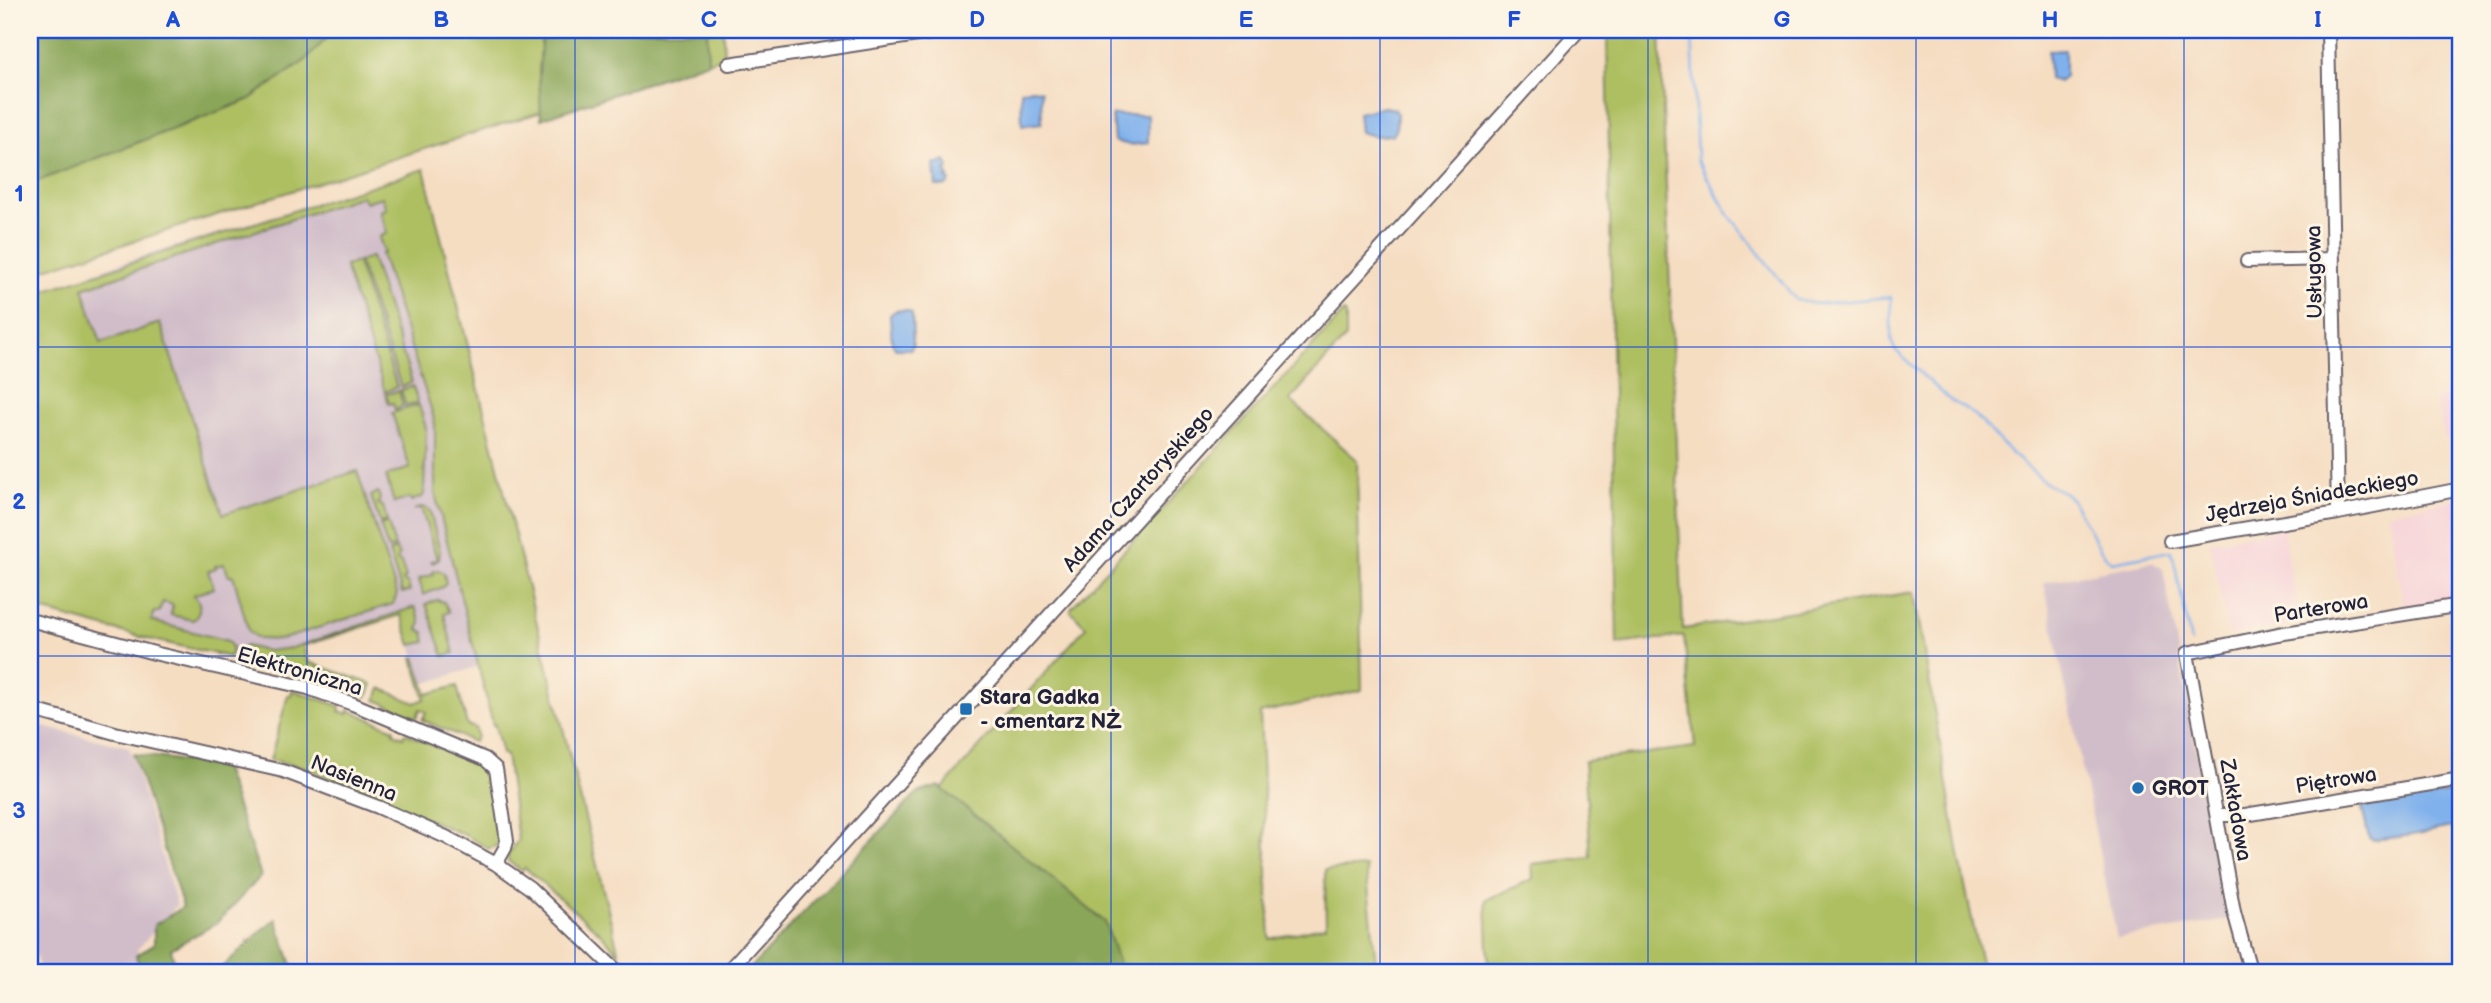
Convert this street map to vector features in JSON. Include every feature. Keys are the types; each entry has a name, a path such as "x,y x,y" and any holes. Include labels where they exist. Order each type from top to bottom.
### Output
{"street":[{"path":"729,64 950,30"},
{"name":"Adama Czartoryskiego","path":"726,973 1579,30"},
{"name":"Usługowa","path":"2328,30 2338,513"},
{"path":"2246,261 2333,259"},
{"name":"Jędrzeja Śniadeckiego","path":"2170,541 2461,489"},
{"name":"Parterowa","path":"2187,653 2278,634 2461,605"},
{"name":"Elektroniczna","path":"30,620 158,654 308,688 485,759 496,769 507,841 496,864"},
{"name":"Zakładowa","path":"2187,653 2234,912 2251,973"},
{"name":"Nasienna","path":"30,709 115,733 284,771 378,807 446,837 496,864 551,906 620,973"},
{"name":"Piętrowa","path":"2217,815 2245,814 2461,779"}],"shaded area":[{"path":"424,169 544,649 424,684 402,612 277,652 266,663 69,616 30,297 118,264"},
{"path":"2461,393 2461,437 2444,440 2436,398"},
{"path":"2461,498 2461,597 2404,606 2388,513"},
{"path":"2283,529 2300,622 2229,636 2210,542"},
{"path":"2152,562 2163,569 2227,920 2117,938 2044,582"},
{"path":"30,724 129,747 177,905 137,950 144,973 41,973 30,939"}],"green space":[{"path":"30,30 334,30 306,60 248,100 30,184"},
{"path":"334,30 542,30 539,75 541,112 30,274 30,184 248,100 306,60"},
{"path":"542,30 707,30 708,62 541,119 539,75"},
{"path":"707,30 723,30 724,56 708,62"},
{"path":"1607,30 1660,30 1683,629 1914,592 1960,861 1983,973 1489,973 1486,900 1533,879 1532,864 1591,857 1584,761 1695,747 1684,636 1617,644"},
{"path":"424,169 619,954 601,934 525,868 522,871 508,861 508,855 518,840 506,755 502,754 493,725 435,493 435,424 381,254 384,253 379,237 387,233 380,211 386,209 382,197 365,202 362,196 83,288 101,343 160,323 223,514 357,471 397,594 393,604 280,640 259,639 249,632 233,575 229,576 224,564 215,566 216,568 208,571 214,588 193,595 199,606 195,619 171,615 173,605 163,602 159,612 154,612 151,621 228,641 232,648 230,657 148,639 30,607 30,295"},
{"path":"371,257 412,382 401,387 359,261"},
{"path":"357,262 397,387 385,392 345,266"},
{"path":"1344,312 1346,337 1290,400 1357,460 1362,690 1260,713 1270,939 1326,926 1325,870 1366,867 1377,973 751,973 918,797 943,788 1086,627 1071,608"},
{"path":"413,386 418,403 406,406 401,390"},
{"path":"399,391 403,406 395,410 393,403 389,404 386,394"},
{"path":"419,405 426,429 424,494 411,501 410,498 394,503 386,476 410,468 392,413"},
{"path":"378,492 378,504 383,506 387,521 380,523 371,496"},
{"path":"423,507 430,511 440,552 439,559 433,563 431,561 437,559 421,508 414,510"},
{"path":"388,523 395,547 388,549 380,525"},
{"path":"396,549 399,556 397,560 401,563 406,577 403,581 408,584 410,591 402,593 389,552"},
{"path":"438,570 444,573 446,583 443,587 423,595 419,579"},
{"path":"437,600 444,602 449,612 444,614 454,653 444,656 426,604"},
{"path":"415,607 421,623 418,629 424,632 426,642 411,645 401,615 303,646 308,662 372,684 367,697 303,675 238,658 240,650 245,646 268,651 292,648"},
{"path":"415,657 427,694 457,686 467,725 475,728 477,736 474,742 422,720 426,712 420,709 417,718 376,700 381,688 415,703 425,699 413,658"},
{"path":"292,690 340,706 339,711 348,714 349,710 394,729 394,733 403,737 405,733 485,767 489,776 498,845 489,849 465,835 304,767 270,760 288,695 291,696"},
{"path":"133,754 223,766 261,876 217,923 171,949 177,973 142,973 136,956 154,944 154,925 183,907"},
{"path":"939,786 1105,922 1122,973 746,973 917,793"},
{"path":"276,919 295,973 214,973 259,932"}],"water":[{"path":"2065,50 2065,77 2059,82 2049,79 2048,51"},
{"path":"1021,90 1041,91 1042,123 1022,125"},
{"path":"1384,107 1395,109 1397,114 1396,131 1393,135 1374,136 1360,132 1358,113"},
{"path":"1112,115 1148,115 1148,143 1130,145 1114,141"},
{"path":"946,161 949,177 946,179 950,181 946,186 936,186 934,165"},
{"path":"904,310 912,313 913,344 911,349 896,349 892,343 890,315"},
{"path":"2448,793 2456,800 2458,824 2455,826 2413,835 2373,840 2369,838 2362,808 2365,806"}],"waterway":[{"path":"1692,30 1697,160 1729,215 1796,300 1816,304 1891,297 1891,340 1895,350 1950,400 1975,415 2009,451 2047,484 2065,493 2072,500 2102,552 2112,562 2172,551 2191,642"}],"place":[{"name":"Stara Gadka - cmentarz NŻ","path":"966,709"},
{"name":"GROT","path":"2138,788"}]}
